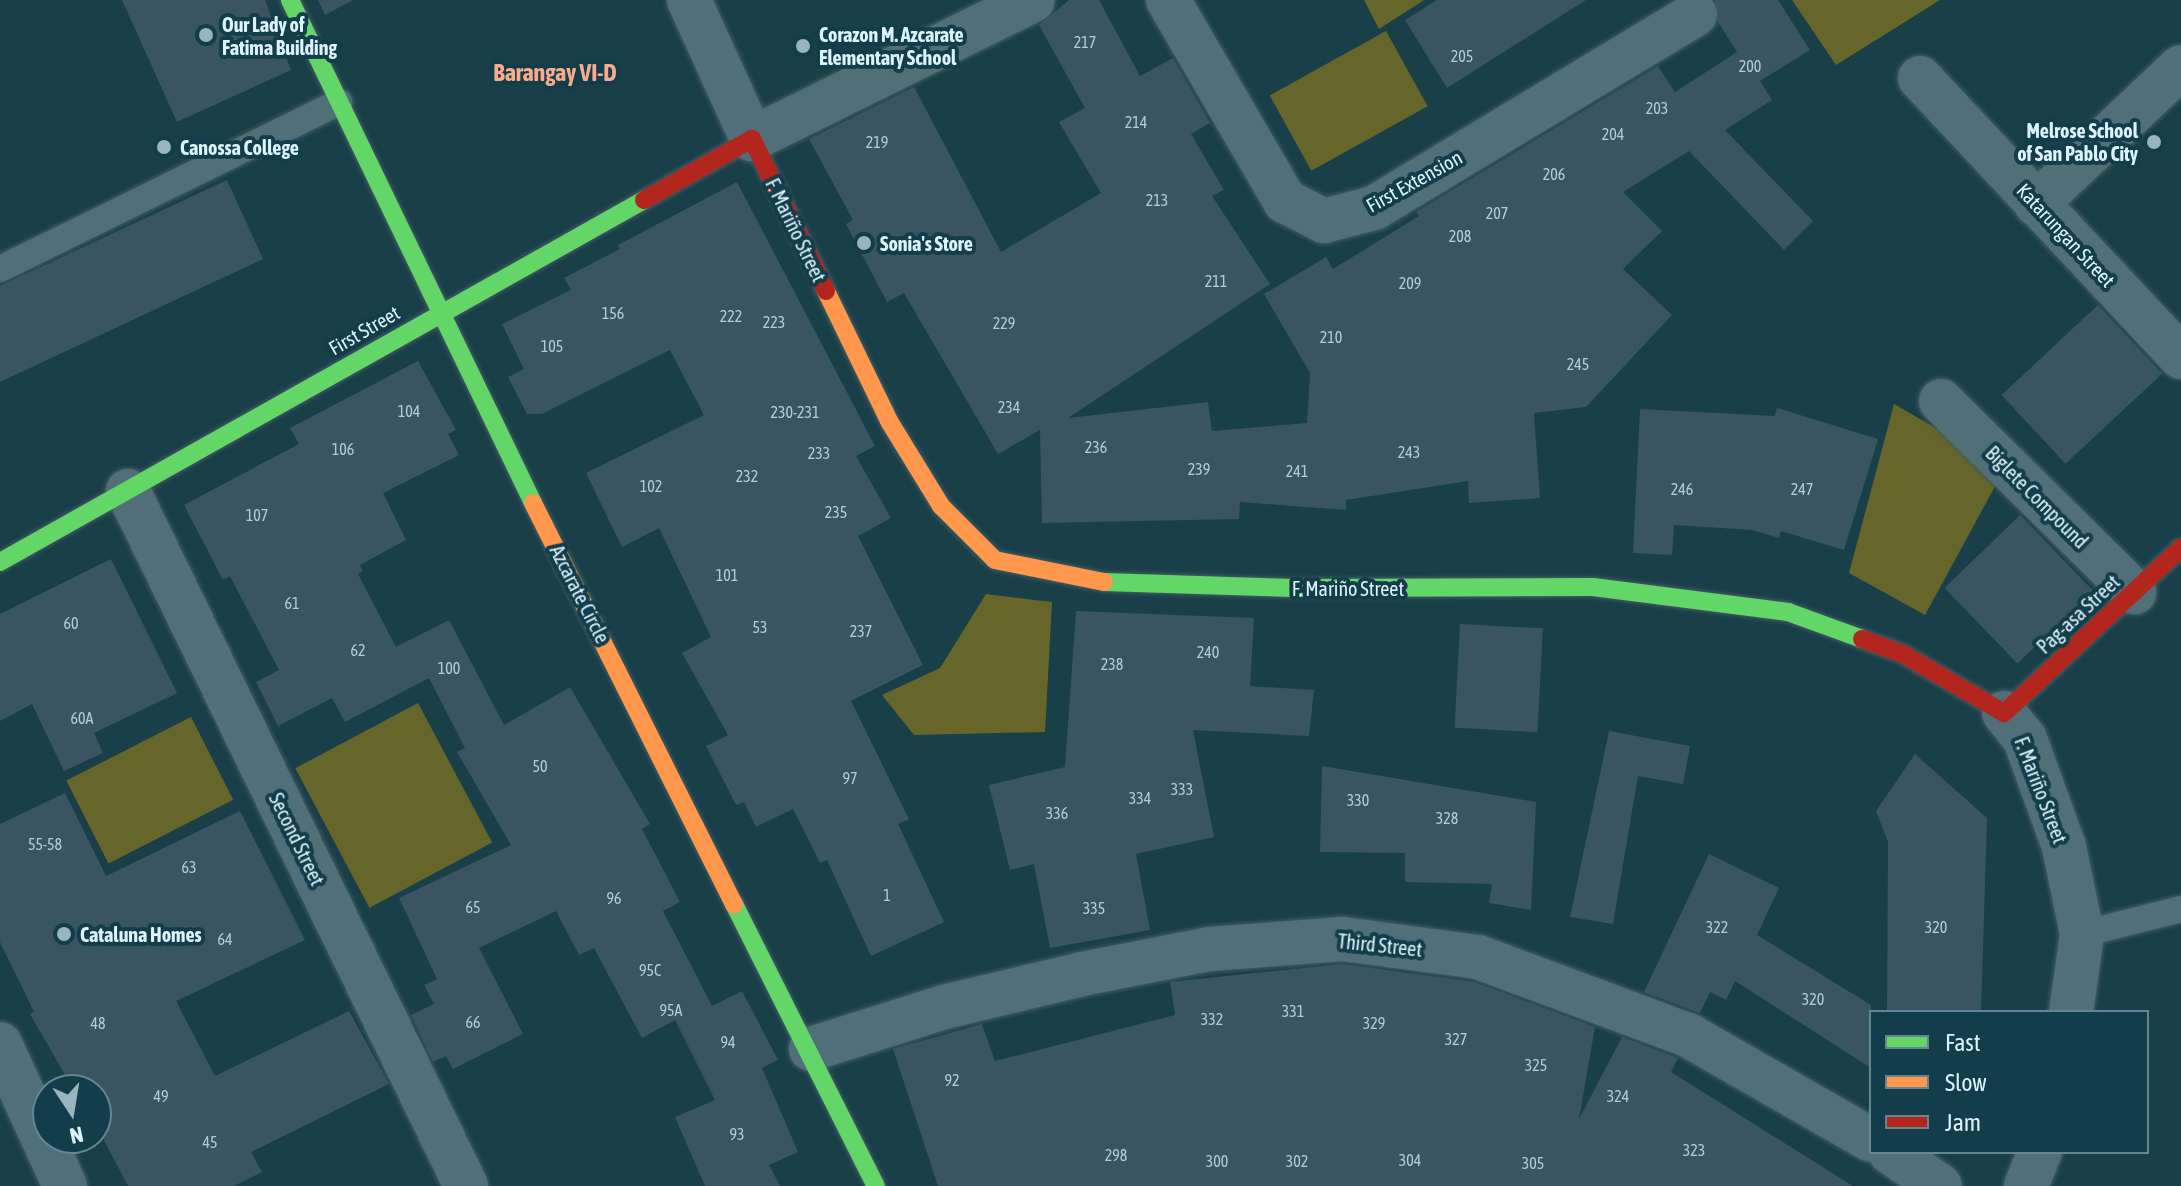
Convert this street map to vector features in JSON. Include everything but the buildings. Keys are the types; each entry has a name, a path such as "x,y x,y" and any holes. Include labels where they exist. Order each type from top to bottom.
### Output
{"street":[{"name":"Azcarate Circle","path":"290,0 437,313 811,1049 876,1186"},
{"name":"F. Mariño Street","path":"689,0 752,139 889,421 941,506 995,560 1088,581 1293,588 1593,587 1788,612 1903,654 2004,713 2025,739 2064,847 2082,934 2071,1010"},
{"path":"752,139 1033,0"},
{"name":"First Extension","path":"1168,0 1285,201 1324,221 1374,208 1695,14"},
{"path":"2036,204 2181,67"},
{"name":"Katarungan Street","path":"1920,78 2181,357"},
{"name":"First Street","path":"0,562 437,313 752,139"},
{"name":"Biglete Compound","path":"1941,401 2134,592"},
{"name":"Second Street","path":"128,491 466,1186"},
{"name":"Pag-asa Street","path":"2004,713 2181,548"},
{"name":"Third Street","path":"811,1049 944,1007 1082,974 1210,949 1343,939 1478,957 1688,1035 1869,1139"},
{"path":"0,1044 65,1186"},
{"path":"1893,1154 1940,1186"},
{"path":"2026,1186 2039,1154"}],"lane":[{"path":"0,269 339,102"},
{"path":"2082,934 2181,909"}],"shaded area":[{"path":"1364,0 1424,0 1379,29"},
{"path":"1792,0 1940,0 1836,65"},
{"path":"1386,31 1428,106 1311,171 1270,95"},
{"path":"1894,404 2005,468 1925,615 1849,573"},
{"path":"986,594 1052,602 1045,732 914,735 882,695 940,668"},
{"path":"418,703 492,843 369,908 295,768"},
{"path":"191,717 233,800 108,863 66,781"}],"traffic: fast":[{"path":"290,0 533,503"},
{"path":"0,562 644,200"},
{"path":"1104,582 1293,588 1593,587 1788,612 1862,639"},
{"path":"734,904 876,1186"}],"traffic: slow":[{"path":"826,291 889,421 941,506 995,560 1104,582"},
{"path":"533,503 734,904"}],"traffic: jam":[{"path":"644,200 752,139 826,291"},
{"path":"1862,639 1903,654 2004,713 2181,548"}],"place":[{"name":"Our Lady of Fatima Building","path":"206,35"},
{"name":"Corazon M. Azcarate Elementary School","path":"803,46"},
{"name":"Melrose School of San Pablo City","path":"2154,142"},
{"name":"Canossa College","path":"164,147"},
{"name":"Sonia's Store","path":"864,243"},
{"name":"Cataluna Homes","path":"64,934"}],"district":[{"name":"Barangay VI-D","path":"555,73"}]}
